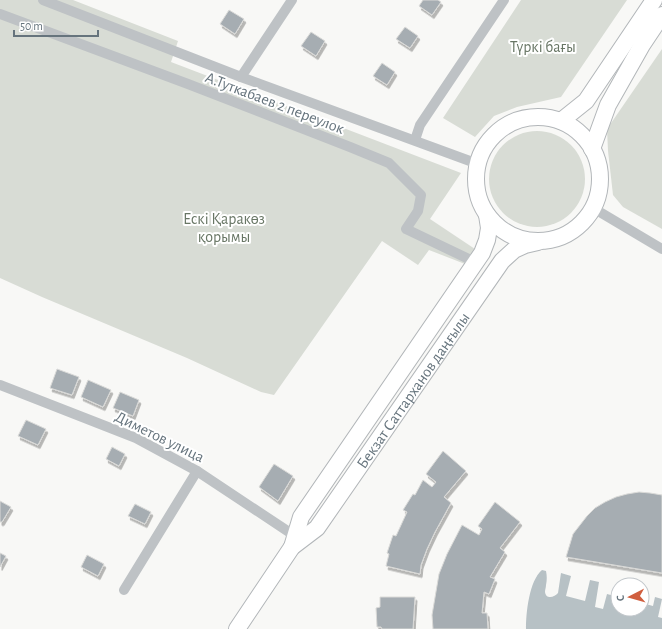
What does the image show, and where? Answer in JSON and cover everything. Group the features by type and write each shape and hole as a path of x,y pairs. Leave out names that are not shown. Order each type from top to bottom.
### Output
{"main road":[{"path":"562,122 586,101 654,0"},
{"path":"592,149 608,105 642,45 662,15"},
{"path":"530,117 551,118 571,126 586,140 592,149 599,168 599,189 593,208 588,216 581,224 566,235 538,242 519,239 510,235 493,223 481,205 476,185 476,174 481,154 486,144 493,136 510,123 530,117"},
{"name":"Бекзат Саттарханов даңғылы","path":"237,629 294,541 301,517 482,253 487,240 489,228 487,215"},
{"name":"Бекзат Саттарханов даңғылы","path":"294,541 317,528 502,261 514,250 538,242"}],"street":[{"path":"43,0 241,77 478,164"},
{"path":"241,77 292,0"},
{"path":"415,140 420,125 504,0"},
{"name":"А.Туткабаев 2 переулок","path":"0,14 196,87 350,147 389,164 420,195 418,211 406,229 475,262"},
{"path":"593,208 662,249"},
{"name":"Диметов улица","path":"0,385 136,438 197,471 294,541"},
{"path":"124,590 197,471"}],"green space":[{"name":"Ескі Қаракөз қорымы","path":"0,0 73,0 178,41 171,62 461,173 430,219 475,249 465,264 429,250 418,265 382,241 274,395 261,392 187,358 0,278"},
{"name":"Түркі бағы","path":"521,0 627,0 561,97 517,107 494,116 475,137 443,118"},
{"path":"662,49 662,229 623,207 613,195 607,129"},
{"path":"537,131 555,135 571,145 581,161 585,179 581,197 571,213 555,223 537,227 519,223 503,213 493,197 489,179 493,161 503,145 519,135"}],"shaded area":[{"path":"542,570 546,571 547,580 545,592 549,597 553,597 558,593 561,573 571,576 566,596 585,601 590,580 599,582 595,607 603,609 607,594 610,595 610,617 650,617 650,605 653,606 655,597 662,599 658,617 662,618 662,629 526,629 531,589"}],"building":[{"path":"423,0 438,0 441,2 432,15 419,6"},
{"path":"229,10 244,19 235,34 220,24"},
{"path":"405,27 418,36 410,48 396,39"},
{"path":"311,32 325,41 316,56 301,46"},
{"path":"382,63 395,72 387,85 373,76"},
{"path":"57,369 79,377 72,395 50,388"},
{"path":"88,380 111,390 103,407 81,397"},
{"path":"120,392 139,400 133,416 113,408"},
{"path":"26,420 46,429 38,445 18,436"},
{"path":"112,447 125,454 119,466 106,459"},
{"path":"443,451 466,471 444,497 451,503 427,549 421,565 420,574 386,566 389,554 387,553 393,535 396,536 407,512 403,510 413,494 415,495 423,480 432,487 436,482 426,474"},
{"path":"274,464 293,476 278,501 259,487"},
{"path":"639,492 662,495 662,573 566,557 573,534 595,508 616,497"},
{"path":"0,501 11,507 2,522 0,522"},
{"path":"495,502 520,522 500,548 505,552 490,577 495,579 489,594 484,592 482,613 487,613 488,629 433,629 432,615 439,574 447,554 462,525 479,535 482,529 478,526"},
{"path":"135,504 151,512 145,524 128,516"},
{"path":"0,553 6,556 0,567"},
{"path":"87,555 104,564 98,576 81,567"},
{"path":"380,597 415,597 413,629 382,629 381,627 377,627 376,608 380,607"}]}
